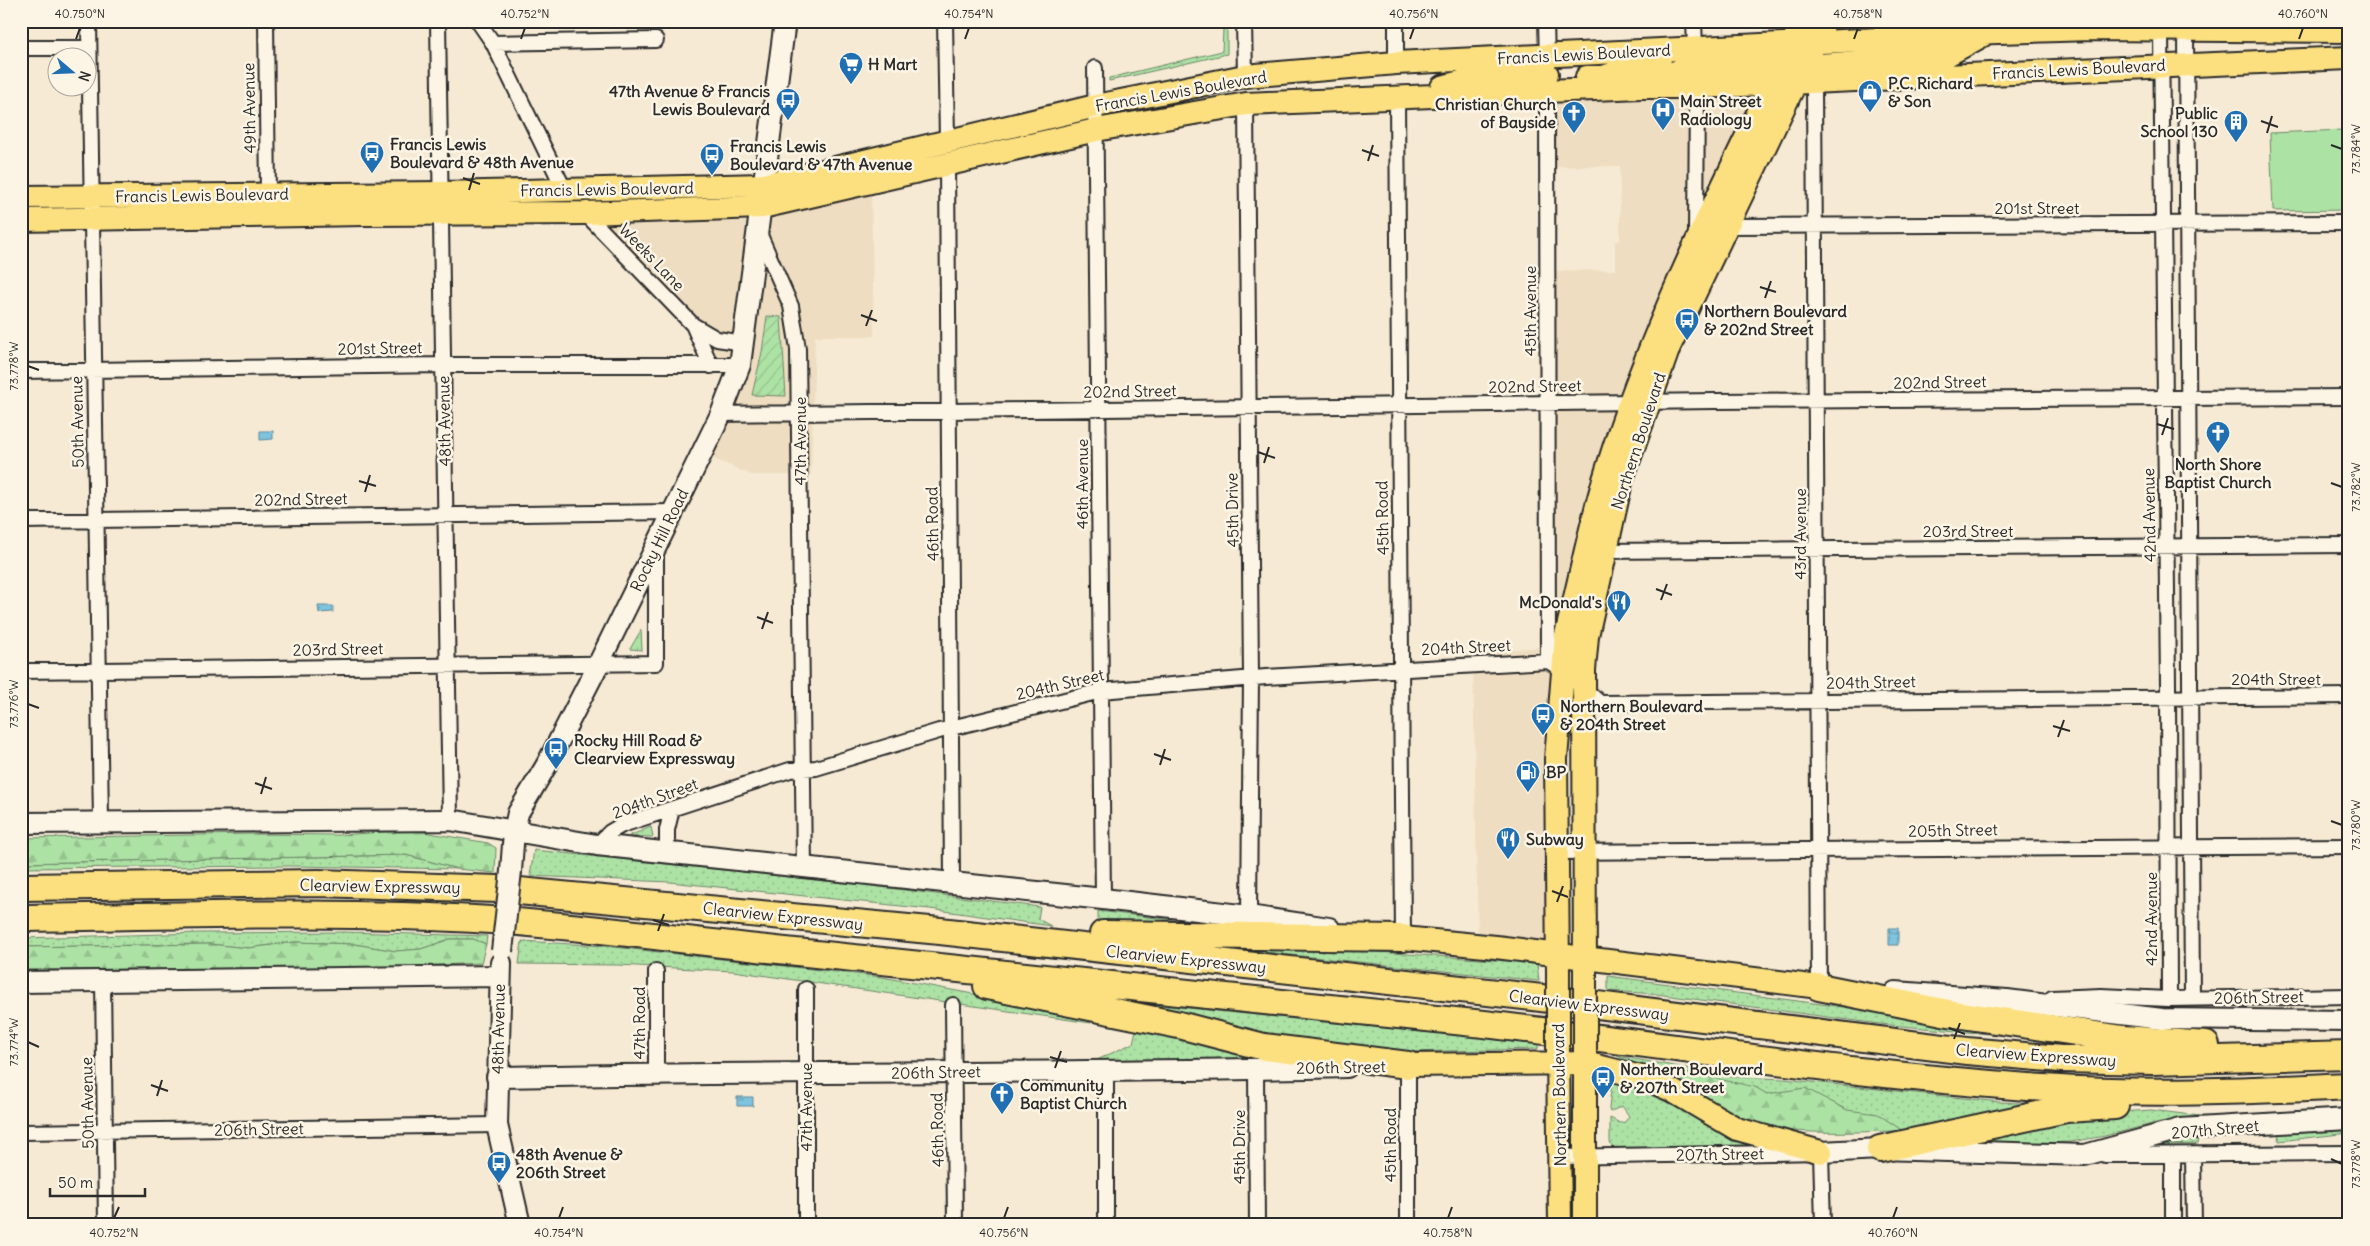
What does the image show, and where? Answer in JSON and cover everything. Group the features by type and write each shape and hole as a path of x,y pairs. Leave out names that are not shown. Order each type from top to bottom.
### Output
{"highway":[{"name":"Clearview Expressway","path":"21,887 318,883 489,888 940,931 1533,997 1967,1051 2061,1058 2153,1061 2349,1055"},
{"name":"Clearview Expressway","path":"21,918 395,916 585,927 799,953 1081,980 1520,1028 1955,1082 2141,1092 2349,1087"},
{"path":"940,931 1403,938"},
{"path":"799,953 1009,990 1179,1025 1264,1047 1408,1065"},
{"path":"1819,987 1948,1013 2123,1039 2203,1045 2349,1047"},
{"path":"1880,1149 2066,1109 2349,1087"}],"main road":[{"name":"Northern Boulevard","path":"1560,1225 1559,1055 1584,852 1584,688 1577,636 1596,552 1607,471 1669,347 1726,226 1796,65 1803,21"},
{"name":"Northern Boulevard","path":"1596,552 1621,482 1640,402 1647,359 1696,242 1796,65 1825,21"},
{"name":"Francis Lewis Boulevard","path":"21,220 92,219 441,203 565,191 764,185 1096,106 1245,76 1396,63 1547,76 1641,87 1697,87 1796,65 1989,32 2092,25 2161,30 2271,26 2349,31"},
{"name":"Francis Lewis Boulevard","path":"21,197 268,194 585,213 762,207 1096,130 1246,104 1397,98 1547,76 1695,48 1796,65 2160,65 2349,58"},
{"path":"1641,87 1687,67 1796,65"},
{"name":"Northern Boulevard","path":"1577,636 1556,665 1557,852 1585,1057 1585,1225"},
{"path":"1403,938 1571,964 1819,987"},
{"name":"206th Street","path":"1408,1065 1559,1055 1585,1057 1671,1090 1737,1129 1821,1152"}],"street":[{"name":"50th Avenue","path":"89,21 89,48"},
{"name":"49th Avenue","path":"266,21 268,194"},
{"name":"48th Avenue","path":"438,21 450,820"},
{"path":"478,21 493,42 565,191"},
{"path":"758,233 784,21"},
{"path":"945,21 947,140"},
{"path":"1244,21 1245,76"},
{"path":"1396,21 1396,63"},
{"name":"45th Avenue","path":"1546,21 1548,404 1556,665"},
{"path":"1694,21 1695,48"},
{"name":"42nd Avenue","path":"2161,30 2167,547 2169,999"},
{"path":"2186,30 2192,998"},
{"path":"493,42 656,40"},
{"path":"21,48 48,48"},
{"name":"43rd Avenue","path":"1796,65 1816,227 1820,849 1819,987"},
{"name":"46th Avenue","path":"1095,68 1102,899"},
{"path":"1696,242 1697,87"},
{"name":"50th Avenue","path":"90,98 101,822"},
{"name":"45th Road","path":"1397,98 1403,938"},
{"name":"45th Drive","path":"1246,104 1251,678 1249,916"},
{"name":"46th Road","path":"948,165 952,882"},
{"name":"Weeks Lane","path":"585,213 693,325 717,339 744,343"},
{"name":"201st Street","path":"1726,226 2349,223"},
{"name":"Rocky Hill Road","path":"514,831 518,814 546,766 598,665 722,414 740,366 758,233"},
{"name":"47th Avenue","path":"758,233 791,306 798,349 804,869"},
{"name":"Weeks Lane","path":"693,325 711,366"},
{"name":"201st Street","path":"21,371 443,365 740,366"},
{"name":"202nd Street","path":"722,414 1817,400 2349,397"},
{"name":"202nd Street","path":"21,521 672,512"},
{"name":"203rd Street","path":"21,671 656,663 656,545"},
{"name":"203rd Street","path":"1596,552 2349,545"},
{"name":"204th Street","path":"596,846 616,828 672,809 790,770 816,768 952,728 1101,691 1251,678 1401,668 1556,665 1600,703 2168,696 2349,696"},
{"path":"667,854 667,830 672,809"},
{"path":"21,824 450,820 596,846 1102,899 1249,916 1403,938"},
{"name":"48th Avenue","path":"514,831 499,976 497,1125 520,1225"},
{"name":"205th Street","path":"1557,852 2349,846"},
{"name":"47th Road","path":"656,972 656,1074"},
{"path":"21,982 499,976"},
{"name":"50th Avenue","path":"104,981 106,1225"},
{"path":"1819,987 2007,1000 2162,1019 2349,1021"},
{"name":"47th Avenue","path":"806,989 806,1225"},
{"path":"2007,1000 2101,996 2169,999"},
{"name":"206th Street","path":"2169,999 2349,996"},
{"name":"46th Road","path":"953,1005 956,1225"},
{"name":"45th Road","path":"1408,1065 1408,1225"},
{"name":"206th Street","path":"497,1077 1256,1069 1408,1065"},
{"name":"45th Drive","path":"1256,1069 1257,1225"},
{"path":"1106,1070 1106,1225"},
{"name":"207th Street","path":"2085,1154 2180,1129 2349,1119"},
{"name":"206th Street","path":"21,1132 497,1125"},
{"path":"1880,1149 2193,1155 2349,1153"},
{"name":"207th Street","path":"1559,1157 1821,1152 1880,1149"},
{"path":"1821,1152 1823,1225"},
{"path":"2173,1154 2173,1225"},
{"path":"2193,1155 2194,1225"}],"shaded area":[{"path":"1755,97 1589,498 1547,947 1478,942 1473,652 1544,647 1539,271 1615,270 1615,241 1620,241 1620,166 1539,167 1539,101"},
{"path":"871,192 874,336 815,336 811,475 752,475 693,450 714,411 728,371 587,223 781,215"}],"green space":[{"path":"1223,29 1227,29 1227,54 1109,81 1109,78 1222,51"},
{"path":"2343,90 2349,90 2349,210 2273,211 2270,133 2344,130"},
{"path":"767,316 781,317 786,396 752,395 762,352"},
{"path":"641,630 642,650 630,649"},
{"path":"651,827 653,837 629,836"},
{"path":"412,830 488,843 496,848 495,873 458,869 406,855 21,863 21,838 254,834 339,835"},
{"path":"534,850 864,885 1040,907 1038,919 1051,926 930,909 670,882 530,876"},
{"path":"406,855 458,869 290,866 21,868 21,863"},
{"path":"1098,911 1249,929 1098,928"},
{"path":"345,932 487,936 486,944 473,939 450,939 421,949 396,951 354,944 295,942 248,948 210,944 21,947 21,938 201,933"},
{"path":"450,939 473,939 486,944 481,963 398,967 21,970 21,947 210,944 248,948 295,942 354,944 396,951 421,949"},
{"path":"522,941 605,946 882,977 1091,1016 1091,1023 733,971 618,965 519,964"},
{"path":"1306,947 1537,963 1539,981 1226,948"},
{"path":"1608,976 1889,1013 2076,1042 1880,1024 1656,994 1610,991 1608,989"},
{"path":"1108,1000 1515,1041 1538,1044 1538,1049 1404,1052 1334,1049"},
{"path":"1137,1026 1265,1052 1259,1060 1095,1061 1133,1043"},
{"path":"1617,1056 1737,1077 1784,1079 2000,1102 2057,1105 1980,1123 1903,1131 1810,1131 1762,1126 1657,1072"},
{"path":"1691,1073 1755,1087 1767,1094 1805,1088 1847,1110 1878,1114 1903,1131 1821,1132 1760,1126 1734,1116 1669,1079"},
{"path":"1612,1080 1666,1101 1718,1130 1754,1147 1612,1148 1610,1142 1610,1118 1620,1123 1625,1122 1629,1116 1622,1106 1610,1112"},
{"path":"2151,1110 2208,1117 2160,1122 2105,1136 2071,1142 1971,1146 1978,1135 2073,1115"},
{"path":"2349,1127 2349,1133 2279,1141 2280,1130"},
{"path":"2200,1134 2198,1144 2169,1145 2164,1150 2132,1147"}],"water":[{"path":"260,431 273,431 273,439 260,440"},
{"path":"318,606 333,606 333,612 319,613"},
{"path":"1889,928 1898,928 1898,945 1889,945"},
{"path":"737,1097 753,1097 753,1106 737,1106"}],"place":[{"name":"H Mart","path":"851,85"},
{"name":"P.C. Richard & Son","path":"1870,113"},
{"name":"47th Avenue & Francis Lewis Boulevard","path":"788,121"},
{"name":"Main Street Radiology","path":"1663,131"},
{"name":"Christian Church of Bayside","path":"1574,134"},
{"name":"Public School 130","path":"2236,143"},
{"name":"Francis Lewis Boulevard & 48th Avenue","path":"372,174"},
{"name":"Francis Lewis Boulevard & 47th Avenue","path":"712,176"},
{"name":"Northern Boulevard & 202nd Street","path":"1687,341"},
{"name":"North Shore Baptist Church","path":"2218,454"},
{"name":"McDonald's","path":"1619,623"},
{"name":"Northern Boulevard & 204th Street","path":"1543,736"},
{"name":"Rocky Hill Road & Clearview Expressway","path":"556,770"},
{"name":"BP","path":"1528,793"},
{"name":"Subway","path":"1508,860"},
{"name":"Northern Boulevard & 207th Street","path":"1603,1099"},
{"name":"Community Baptist Church","path":"1002,1115"},
{"name":"48th Avenue & 206th Street","path":"499,1184"}]}
